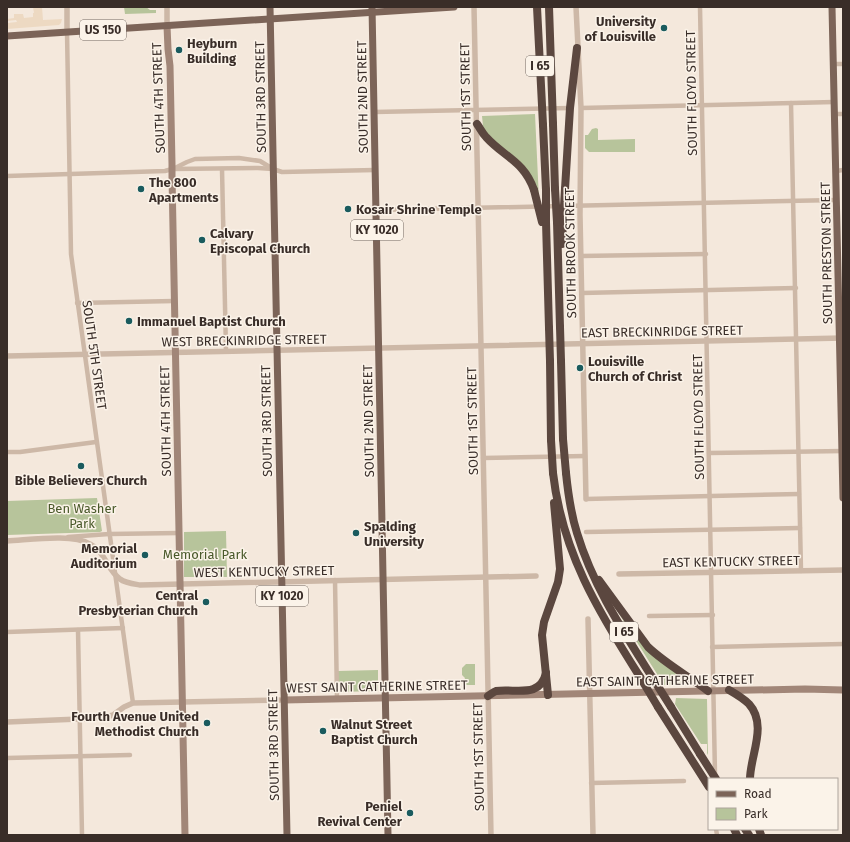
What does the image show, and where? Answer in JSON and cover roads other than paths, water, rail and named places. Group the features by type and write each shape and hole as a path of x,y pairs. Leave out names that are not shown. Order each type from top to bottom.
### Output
{"highway":[{"name":"I 65","path":"536,7 546,190 544,222 547,258 551,440 553,476 560,525 594,602 708,785"},
{"name":"I 65","path":"549,7 555,188 560,222 559,297 563,439 573,521 592,571 619,624 715,778"},
{"path":"560,222 565,189 570,108 577,48"},
{"path":"477,124 485,137 520,166 532,183 544,222"},
{"path":"548,695 542,637 546,616 556,589 559,573 560,525"},
{"path":"600,585 648,647 671,665 710,691"},
{"path":"488,696 495,691 535,689 541,683 546,672"},
{"path":"729,690 749,704 756,717 758,728 750,778"}],"main road":[{"name":"SOUTH 3RD STREET","path":"270,7 287,835"},
{"name":"US 150","path":"7,36 270,19 372,10 454,7"},
{"name":"SOUTH PRESTON STREET","path":"832,7 834,114 839,170 836,200 840,226 843,498"},
{"name":"SOUTH 2ND STREET","path":"372,10 388,835"},
{"name":"SOUTH 4TH STREET","path":"167,26 170,66 184,835"},
{"name":"EAST SAINT CATHERINE STREET","path":"488,696 826,688 843,690"},
{"name":"WEST SAINT CATHERINE STREET","path":"284,700 488,696"}],"street":[{"name":"SOUTH 5TH STREET","path":"67,7 71,254 133,703"},
{"name":"SOUTH 4TH STREET","path":"167,7 167,26"},
{"name":"SOUTH 1ST STREET","path":"474,7 491,835"},
{"name":"SOUTH BROOK STREET","path":"576,7 581,108 580,206 586,498"},
{"name":"SOUTH FLOYD STREET","path":"700,7 713,615 710,691 716,778"},
{"path":"833,64 843,64"},
{"path":"581,108 834,102"},
{"path":"791,103 801,571"},
{"path":"374,112 570,108"},
{"path":"834,114 843,114"},
{"path":"7,176 165,171 196,159 239,158 260,161 273,169 282,172 376,170"},
{"path":"172,169 273,169"},
{"path":"222,169 226,351"},
{"path":"376,210 479,206 580,206 836,200"},
{"path":"581,256 706,254"},
{"path":"582,293 796,288"},
{"path":"77,303 174,301"},
{"name":"EAST BRECKINRIDGE STREET","path":"481,346 841,338"},
{"name":"WEST BRECKINRIDGE STREET","path":"7,356 481,346"},
{"path":"7,452 20,452 96,442"},
{"path":"710,453 842,451"},
{"path":"483,458 585,456"},
{"path":"586,498 799,494"},
{"path":"586,532 800,528"},
{"name":"WEST KENTUCKY STREET","path":"62,538 71,536 109,534 179,533"},
{"name":"WEST KENTUCKY STREET","path":"7,541 62,538 81,540 94,546 100,552 120,580 133,584 486,577"},
{"name":"EAST KENTUCKY STREET","path":"619,574 843,570"},
{"path":"486,577 536,576"},
{"path":"335,580 337,699"},
{"path":"649,616 713,615"},
{"path":"588,618 592,835"},
{"path":"7,632 123,628"},
{"path":"78,630 82,835"},
{"path":"712,647 843,644"},
{"name":"WEST SAINT CATHERINE STREET","path":"7,722 106,718 133,703 284,700"},
{"path":"7,758 130,755"},
{"path":"591,783 684,781"}],"place":[{"name":"University of Louisville","path":"664,28"},
{"name":"Heyburn Building","path":"179,50"},
{"name":"The 800 Apartments","path":"141,189"},
{"name":"Kosair Shrine Temple","path":"348,209"},
{"name":"Calvary Episcopal Church","path":"202,240"},
{"name":"Immanuel Baptist Church","path":"129,321"},
{"name":"Louisville Church of Christ","path":"580,368"},
{"name":"Bible Believers Church","path":"81,466"},
{"name":"Spalding University","path":"356,533"},
{"name":"Memorial Auditorium","path":"145,555"},
{"name":"Central Presbyterian Church","path":"206,602"},
{"name":"Fourth Avenue United Methodist Church","path":"207,723"},
{"name":"Walnut Street Baptist Church","path":"323,731"},
{"name":"Peniel Revival Center","path":"410,813"}],"park label":[{"name":"Ben Washer Park","path":"82,516"},
{"name":"Memorial Park","path":"205,554"}]}
